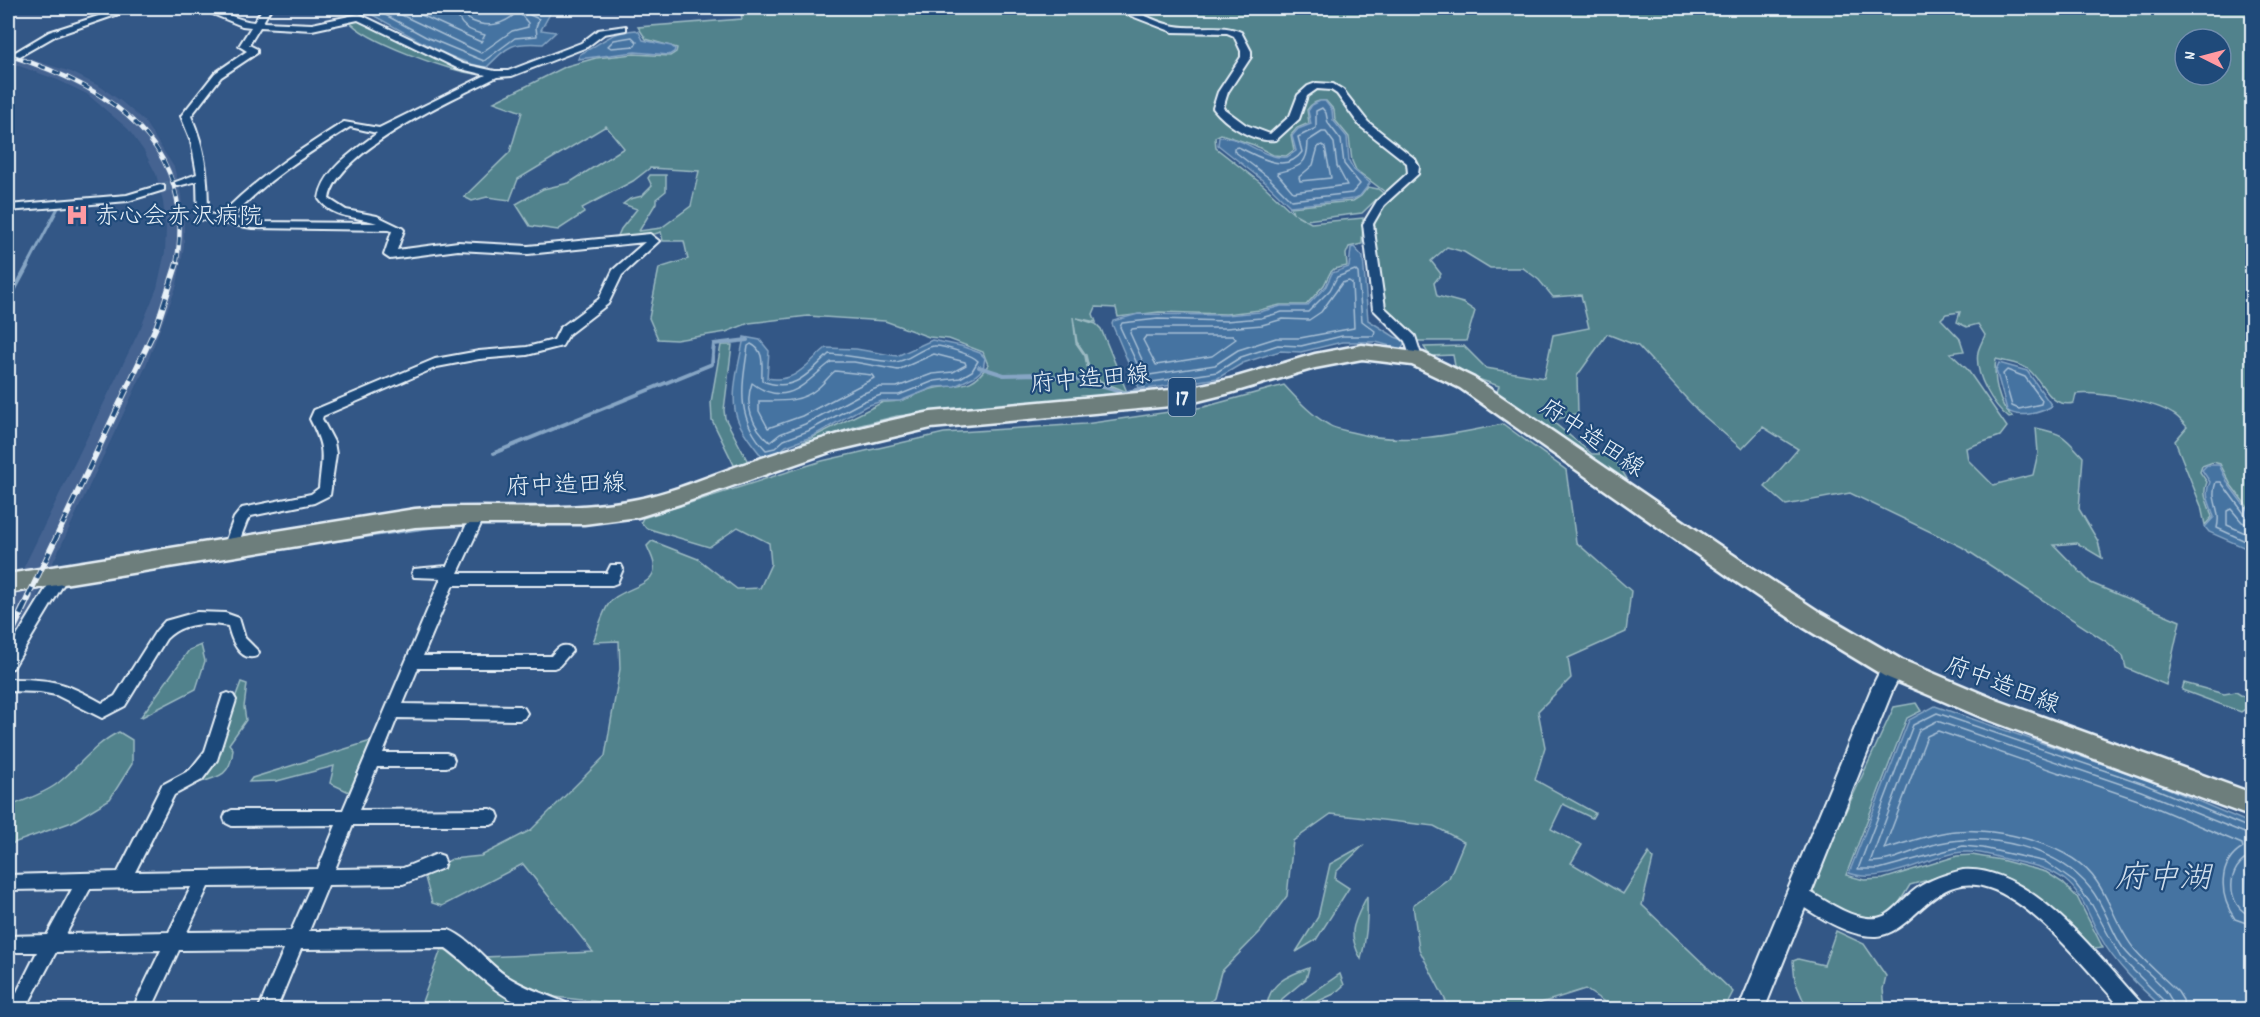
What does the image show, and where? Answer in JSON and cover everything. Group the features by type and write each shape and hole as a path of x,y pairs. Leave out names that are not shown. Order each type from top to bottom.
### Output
{"main road":[{"name":"府中造田線","path":"8,584 416,518 479,513 582,514 617,511 671,498 839,440 890,427 931,420 1182,397 1241,383 1315,361 1362,352 1416,358 1467,383 1758,584 1812,620 1893,668 1990,709 2253,805"}],"street":[{"path":"17,54 52,34 131,8"},
{"path":"203,8 244,24 312,27 359,17 460,66 495,74 509,74 585,45 601,32 623,28"},
{"path":"267,8 255,24 244,46 255,51 218,75 186,116 197,138 202,176 202,217 252,225 383,228 390,226"},
{"path":"1116,8 1173,29 1228,30 1238,34 1246,52 1246,61 1218,97 1218,108 1229,121 1256,134 1272,138 1295,117 1303,95 1316,86 1333,87 1340,92 1364,124 1411,161 1414,166 1413,174 1376,208 1370,215 1368,224 1379,309 1411,339 1416,358"},
{"path":"224,219 248,192 348,124 380,131 495,74"},
{"path":"230,548 241,518 247,512 314,498 324,491 329,454 328,442 316,419 318,413 435,363 479,355 527,351 558,343 564,331 604,301 617,273 653,241 650,238 624,239 528,250 458,246 390,255 398,230 380,220 347,214 329,206 324,199 324,190 343,165 400,121"},
{"path":"178,183 202,176"},
{"path":"8,208 128,198 160,188"},
{"path":"267,1010 450,576 479,513"},
{"path":"419,573 450,576 612,579 616,569"},
{"path":"8,663 61,576"},
{"path":"8,685 24,687 38,684 53,687 102,711 120,701 161,635 170,625 197,618 225,619 234,622 239,641 252,652"},
{"path":"414,662 554,662 565,651"},
{"path":"1751,1010 1883,687 1893,668"},
{"path":"123,879 168,789 189,782 201,772 209,760 228,700"},
{"path":"394,711 519,712"},
{"path":"372,760 446,760"},
{"path":"232,818 491,818"},
{"path":"10,882 403,876 437,862"},
{"path":"141,1010 204,878"},
{"path":"1799,895 1851,922 1870,927 1887,926 1902,918 1920,897 1939,885 1955,880 1976,878 1989,880 2007,888 2030,903 2066,936 2136,1010"},
{"path":"15,1010 85,882"},
{"path":"8,944 449,939 465,949 506,986 538,1002 560,1009"}],"shaded area":[{"path":"8,52 71,72 101,87 144,121 174,167 181,195 184,224 184,246 177,285 145,368 49,571 20,575 141,327 157,288 165,252 166,229 163,202 156,174 144,151 128,129 87,94 58,80 8,62"},
{"path":"40,590 8,660 8,603 12,594"}],"green space":[{"path":"740,8 2252,8 2252,513 2231,485 2220,464 2213,462 2202,466 2200,472 2207,482 2205,496 2212,517 2205,525 2201,506 2175,441 2187,427 2177,417 2153,405 2097,394 2076,394 2074,403 2059,402 2048,393 2028,369 1996,359 1995,375 1998,391 2004,406 2013,417 2009,418 1986,389 1979,370 1978,352 1985,335 1978,324 1967,327 1957,322 1960,312 1946,314 1941,319 1960,339 1964,351 1950,353 1967,369 2007,427 2000,436 1966,448 1968,460 1993,485 2033,475 2038,453 2036,428 2062,436 2083,457 2079,509 2098,541 2102,558 2077,543 2054,545 2091,583 2180,621 2166,685 2126,668 2123,656 2107,642 1962,547 1850,493 1786,505 1765,487 1798,449 1763,427 1742,449 1698,411 1638,346 1607,334 1577,376 1578,413 1552,421 1592,454 1612,454 1627,479 1624,482 1496,395 1499,386 1472,377 1455,366 1453,355 1430,356 1424,347 1464,346 1486,368 1544,378 1553,335 1589,328 1581,295 1553,297 1539,280 1523,268 1490,268 1464,252 1447,247 1431,261 1441,274 1434,283 1437,296 1463,303 1475,311 1466,341 1417,341 1388,311 1382,300 1374,218 1393,198 1356,170 1352,161 1349,137 1335,120 1334,110 1326,101 1315,102 1307,110 1309,123 1297,128 1291,135 1294,150 1286,156 1273,155 1254,145 1221,134 1215,137 1216,148 1262,184 1294,214 1290,207 1353,201 1361,196 1368,187 1378,189 1383,193 1362,213 1306,220 1295,214 1311,223 1363,218 1362,244 1349,247 1346,254 1347,266 1334,269 1324,285 1306,305 1280,305 1226,314 1159,312 1118,317 1116,308 1096,307 1093,314 1096,322 1077,318 1096,324 1101,329 1127,392 1091,377 1086,355 1077,342 1073,317 1076,343 1085,356 1089,377 1122,392 1120,396 897,416 857,426 781,453 883,402 899,401 936,388 965,384 977,378 988,365 983,352 949,339 929,337 885,321 808,316 749,323 726,332 676,340 658,339 649,318 659,268 688,259 684,241 663,241 661,232 648,236 617,238 621,229 637,209 623,204 630,199 642,196 652,186 648,178 650,175 666,175 666,191 656,199 656,203 639,231 661,228 691,206 699,171 650,168 633,181 582,208 584,213 558,230 530,226 516,204 543,189 569,183 624,148 606,126 518,179 510,200 487,197 472,201 464,197 510,152 522,112 494,102 567,66 596,58 634,54 670,56 676,52 677,48 646,39 638,27 742,19"},
{"path":"354,19 478,74 448,68 389,46 371,37 348,20"},
{"path":"721,345 732,345 725,418 747,460 746,466 736,469 712,420 711,402"},
{"path":"1284,385 1322,421 1337,428 1370,436 1408,439 1465,432 1503,424 1566,470 1576,542 1631,591 1626,632 1568,658 1571,678 1538,711 1545,747 1535,780 1595,813 1592,818 1563,804 1551,829 1582,845 1571,863 1623,894 1649,853 1653,859 1642,905 1733,992 1724,1009 1615,1009 1585,989 1522,1009 1450,1009 1419,949 1413,905 1449,878 1464,842 1434,826 1331,814 1293,841 1287,896 1260,932 1221,972 1214,998 1203,1009 673,1010 555,997 512,980 485,957 593,952 523,864 442,906 432,903 424,874 452,859 481,856 531,830 605,756 620,669 619,641 593,642 602,616 610,602 650,578 654,572 654,564 647,546 652,541 698,559 737,589 760,588 771,564 769,543 738,527 709,547 646,528 641,522 643,518 822,461 944,433 1085,424 1204,407"},
{"path":"201,645 205,661 196,689 140,718 189,650"},
{"path":"241,682 247,684 244,707 246,720 229,744 233,749 230,764 223,774 197,783 207,773"},
{"path":"2184,683 2224,694 2236,692 2252,702 2252,705 2241,712 2182,690"},
{"path":"1916,703 1921,711 1907,718 1846,875 1864,880 1883,879 1957,856 1972,855 2046,872 2063,883 2077,897 2103,948 2086,950 2056,919 1957,872 1910,885 1890,918 1865,922 1807,895 1894,707"},
{"path":"119,732 132,740 132,764 110,799 72,822 8,845 8,807 52,787 66,777 102,742"},
{"path":"371,741 349,792 330,783 334,766 277,781 249,782 252,778"},
{"path":"1364,845 1336,872 1335,879 1349,888 1316,940 1296,952 1318,917 1330,864"},
{"path":"1367,896 1367,928 1361,959 1353,934 1358,913"},
{"path":"1836,931 1864,944 1886,976 1883,989 1885,1009 1807,1009 1795,981 1793,961 1798,959 1824,965"},
{"path":"442,947 510,1000 537,1009 419,1010"},
{"path":"1309,968 1306,979 1282,999 1280,1009 1267,1009 1271,993 1280,982 1286,977"},
{"path":"1340,974 1344,985 1334,994 1314,1003 1311,1009 1298,1009 1301,1001"}],"water":[{"path":"375,8 475,8 485,12 513,8 535,9 551,12 541,30 556,32 543,44 512,46 487,67 459,60 427,45 369,13"},
{"path":"636,30 643,40 671,46 675,49 674,52 669,55 635,52 578,59 580,54 611,36"},
{"path":"1325,101 1332,110 1333,120 1347,137 1349,161 1354,170 1370,183 1360,196 1353,199 1290,206 1266,183 1218,145 1219,137 1228,137 1270,155 1287,157 1296,151 1292,136 1298,129 1311,124 1308,111 1312,105"},
{"path":"1354,247 1363,257 1368,320 1395,337 1406,341 1401,349 1376,342 1342,342 1301,352 1280,351 1243,363 1218,378 1140,390 1112,324 1113,321 1138,314 1226,315 1260,312 1281,306 1307,306 1326,286 1332,273 1349,267 1351,248"},
{"path":"744,337 760,340 769,351 767,378 777,379 786,378 800,371 826,348 856,349 897,356 932,340 961,346 980,353 985,358 983,369 975,376 955,386 935,387 900,401 882,401 866,406 811,437 763,458 742,429 735,409 736,378"},
{"path":"1999,363 2027,371 2052,406 2042,411 2023,415 2007,410 1996,370"},
{"path":"2207,465 2219,465 2229,485 2252,516 2250,550 2209,532 2205,527 2214,517 2207,496 2210,482 2202,470"},
{"name":"府中湖","path":"1935,706 2146,779 2252,824 2252,868 2247,873 2249,901 2252,907 2252,1009 2165,1009 2113,957 2072,886 2058,875 2044,869 1986,854 1968,852 1943,856 1888,874 1861,876 1849,873 1909,720"}],"waterway":[{"path":"28,265 60,204"},
{"path":"8,302 29,263"},
{"path":"494,453 712,364 714,344 747,340"},
{"path":"979,367 1004,375 1038,374 1084,381 1124,393 1144,388"},
{"path":"316,543 437,526"}],"tunnel":[{"path":"8,60 17,54"},
{"path":"160,188 178,183"}],"railway":[{"path":"8,55 80,84 112,103 138,126 160,154 174,186 180,223 176,265"},
{"path":"28,597 157,325 177,263"},
{"path":"8,640 29,596"}],"place":[{"name":"赤心会赤沢病院","path":"77,215"}]}
